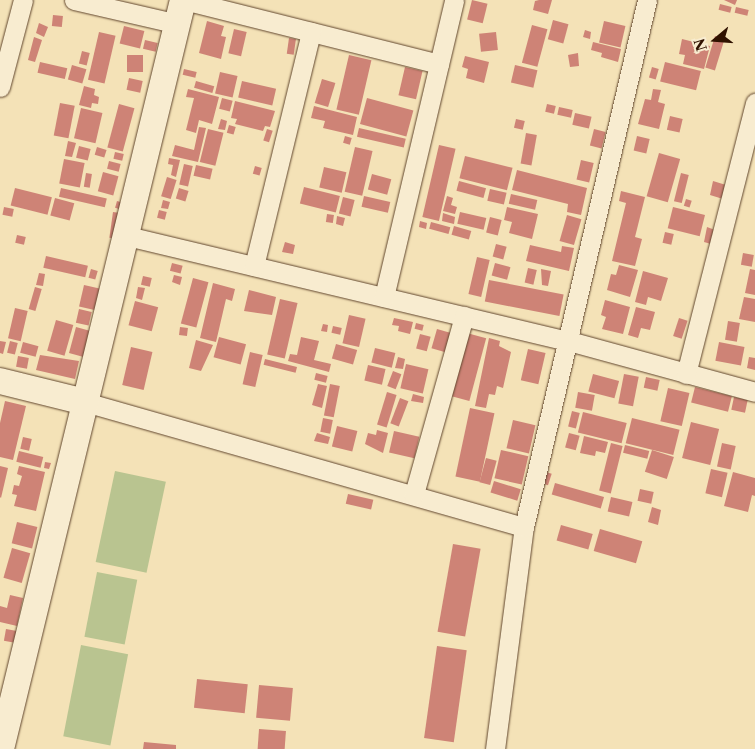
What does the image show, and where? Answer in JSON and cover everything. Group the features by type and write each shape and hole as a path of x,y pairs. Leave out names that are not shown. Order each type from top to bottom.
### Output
{"street":[{"path":"0,88 23,0"},
{"path":"74,0 182,8 311,32 439,64"},
{"path":"384,297 454,0"},
{"path":"495,749 524,527 569,341 647,0"},
{"path":"1,749 182,8"},
{"path":"254,266 311,32"},
{"path":"686,374 755,103"},
{"path":"127,236 569,341 755,392"},
{"path":"414,494 464,316"},
{"path":"0,381 85,402 414,494 524,527"}],"green space":[{"path":"115,471 166,482 147,573 96,562"},
{"path":"97,572 137,580 125,645 84,637"},
{"path":"81,645 128,654 110,745 63,736"}],"building":[{"path":"472,0 488,4 483,23 467,19"},
{"path":"552,0 548,14 533,10 535,1"},
{"path":"724,0 737,0 735,5"},
{"path":"720,4 732,7 730,13 719,10"},
{"path":"736,7 749,10 747,16 735,13"},
{"path":"53,15 63,16 62,27 52,26"},
{"path":"553,20 568,24 563,43 548,39"},
{"path":"207,21 224,26 221,36 226,37 221,59 199,53"},
{"path":"604,21 625,26 620,47 599,42"},
{"path":"39,23 48,27 44,37 36,33"},
{"path":"532,25 547,29 537,67 522,63"},
{"path":"124,26 144,31 140,49 120,43"},
{"path":"234,29 247,32 241,56 228,53"},
{"path":"585,30 591,32 590,39 583,37"},
{"path":"99,32 116,36 105,84 88,80"},
{"path":"496,32 498,50 481,52 479,34"},
{"path":"715,36 725,39 715,70 705,68"},
{"path":"34,37 42,40 35,62 28,60"},
{"path":"289,38 296,39 294,55 287,54"},
{"path":"682,39 710,46 704,69 683,64 685,55 679,54"},
{"path":"145,40 158,43 156,52 143,49"},
{"path":"593,42 621,49 618,62 601,57 602,53 591,50"},
{"path":"82,51 90,53 87,66 79,64"},
{"path":"578,53 579,66 570,67 568,55"},
{"path":"127,55 143,55 143,72 127,72"},
{"path":"349,55 371,60 359,115 336,110"},
{"path":"465,56 489,62 484,83 466,78 468,69 462,67"},
{"path":"40,62 67,68 65,79 38,73"},
{"path":"665,62 701,71 696,90 660,81"},
{"path":"72,65 86,69 82,84 68,79"},
{"path":"515,65 537,70 533,88 511,83"},
{"path":"405,67 423,71 416,99 398,95"},
{"path":"652,67 659,69 656,80 649,78"},
{"path":"184,69 197,72 195,78 183,75"},
{"path":"220,72 238,76 233,97 215,93"},
{"path":"129,78 143,81 140,93 127,90"},
{"path":"322,79 335,83 328,107 315,103"},
{"path":"196,81 214,86 212,93 194,88"},
{"path":"242,81 276,89 272,105 238,98"},
{"path":"84,86 95,89 94,95 99,97 98,104 92,103 91,108 79,105"},
{"path":"188,89 219,97 212,124 199,120 196,133 186,130 194,98 186,97"},
{"path":"653,89 661,90 658,102 665,104 659,129 638,124 645,99 651,100"},
{"path":"222,98 233,101 230,111 219,109"},
{"path":"367,98 413,110 406,137 360,124"},
{"path":"235,101 275,111 270,127 265,126 263,131 235,124 237,119 231,118"},
{"path":"60,103 75,106 68,138 54,135"},
{"path":"119,104 134,108 123,152 107,147"},
{"path":"547,104 556,106 554,114 545,112"},
{"path":"314,106 357,117 353,135 323,128 325,121 311,118"},
{"path":"559,107 573,110 571,118 557,115"},
{"path":"81,108 102,113 95,143 74,138"},
{"path":"575,113 592,117 589,129 572,125"},
{"path":"670,116 683,119 680,133 667,130"},
{"path":"221,119 227,121 225,130 218,129"},
{"path":"516,119 525,121 523,130 514,128"},
{"path":"229,125 236,127 234,135 227,133"},
{"path":"199,127 206,128 198,162 172,156 175,145 194,150"},
{"path":"359,128 406,139 404,148 357,137"},
{"path":"208,129 224,133 215,166 200,162"},
{"path":"267,129 273,131 269,142 263,140"},
{"path":"594,129 606,132 602,148 590,145"},
{"path":"526,133 537,135 531,165 521,164"},
{"path":"345,136 352,138 350,145 343,143"},
{"path":"637,136 650,139 646,154 634,151"},
{"path":"68,141 76,143 72,157 65,156"},
{"path":"439,145 456,149 439,221 422,217"},
{"path":"79,146 91,149 88,161 76,158"},
{"path":"97,147 107,150 104,158 95,155"},
{"path":"355,147 373,151 362,196 345,192"},
{"path":"115,152 124,154 122,161 113,159"},
{"path":"659,153 680,159 668,202 647,196"},
{"path":"465,156 513,168 507,190 459,178"},
{"path":"169,158 180,160 176,177 171,175 173,165 168,164"},
{"path":"64,159 85,163 80,188 59,184"},
{"path":"581,160 594,163 589,182 577,179"},
{"path":"109,161 121,164 119,172 107,169"},
{"path":"184,164 193,166 188,186 179,184"},
{"path":"196,165 213,169 210,180 194,176"},
{"path":"255,166 262,168 260,176 253,174"},
{"path":"324,167 346,172 342,193 319,187"},
{"path":"517,170 587,188 581,215 567,212 568,204 512,190"},
{"path":"103,172 118,176 113,195 98,191"},
{"path":"86,173 92,174 90,188 84,187"},
{"path":"681,173 689,175 682,203 674,201"},
{"path":"372,174 391,179 387,195 368,189"},
{"path":"167,177 177,180 171,199 161,196"},
{"path":"459,181 486,188 483,198 456,191"},
{"path":"713,181 726,185 723,199 710,195"},
{"path":"304,187 340,196 336,212 300,203"},
{"path":"15,188 52,197 48,215 11,205"},
{"path":"61,188 107,199 105,207 59,197"},
{"path":"179,188 189,191 185,201 176,199"},
{"path":"490,189 507,193 504,205 487,201"},
{"path":"621,191 645,197 635,237 642,239 635,266 612,261 626,203 619,201"},
{"path":"511,194 537,200 535,210 509,204"},
{"path":"364,196 390,202 388,213 362,207"},
{"path":"447,196 453,198 451,205 457,207 455,214 443,211"},
{"path":"343,197 355,200 351,216 339,213"},
{"path":"55,198 74,203 70,221 50,215"},
{"path":"686,199 692,201 690,208 684,206"},
{"path":"163,200 170,202 168,209 161,208"},
{"path":"117,201 124,203 122,210 115,208"},
{"path":"4,207 14,209 12,217 2,215"},
{"path":"507,207 538,214 532,239 509,233 512,222 504,220"},
{"path":"673,207 705,215 700,236 668,228"},
{"path":"159,210 167,212 165,220 157,218"},
{"path":"113,212 120,213 116,239 109,238"},
{"path":"460,212 486,218 484,230 457,224"},
{"path":"443,213 455,217 454,224 442,221"},
{"path":"327,214 334,215 333,223 326,222"},
{"path":"567,215 581,219 574,245 560,241"},
{"path":"337,216 345,218 343,226 336,224"},
{"path":"490,217 502,220 498,235 486,233"},
{"path":"420,221 427,223 426,229 419,227"},
{"path":"431,222 450,227 449,234 429,229"},
{"path":"454,226 471,231 469,240 452,235"},
{"path":"707,227 715,230 711,244 704,242"},
{"path":"665,232 674,234 671,245 663,243"},
{"path":"17,235 26,237 24,245 15,243"},
{"path":"285,242 295,245 293,254 282,252"},
{"path":"496,244 507,247 503,259 493,257"},
{"path":"530,245 561,252 562,246 574,248 569,271 526,261"},
{"path":"743,253 754,255 752,267 741,265"},
{"path":"46,256 88,266 85,277 43,268"},
{"path":"477,257 490,260 481,297 468,294"},
{"path":"172,263 183,266 181,274 170,271"},
{"path":"495,263 510,267 507,280 492,276"},
{"path":"619,265 638,270 630,297 607,290 611,274 616,275"},
{"path":"528,268 537,270 533,285 525,283"},
{"path":"91,269 98,271 95,280 89,278"},
{"path":"541,269 551,271 548,286 542,285"},
{"path":"750,269 755,270 755,295 745,293"},
{"path":"643,271 668,278 661,301 648,297 646,305 635,302"},
{"path":"39,273 45,274 43,286 36,285"},
{"path":"174,275 182,277 180,285 172,282"},
{"path":"143,276 152,278 150,287 141,285"},
{"path":"193,278 208,282 196,328 181,323"},
{"path":"489,280 564,295 559,316 485,302"},
{"path":"213,283 235,289 232,301 226,299 216,342 200,338"},
{"path":"84,285 101,289 96,310 79,306"},
{"path":"35,287 42,289 35,311 29,309"},
{"path":"138,287 145,288 142,300 136,298"},
{"path":"249,290 276,297 272,315 244,311"},
{"path":"744,297 755,299 755,322 739,319"},
{"path":"280,299 298,303 285,359 267,355"},
{"path":"605,300 630,307 623,334 602,329 606,317 601,315"},
{"path":"135,301 158,307 152,331 129,325"},
{"path":"636,307 655,312 650,330 641,328 638,338 628,335"},
{"path":"15,308 28,311 21,341 8,338"},
{"path":"79,309 92,312 89,326 76,323"},
{"path":"349,315 366,319 359,347 342,343"},
{"path":"394,318 413,322 410,334 398,331 399,326 392,325"},
{"path":"679,318 688,321 682,339 673,336"},
{"path":"56,320 73,325 64,356 47,351"},
{"path":"728,321 740,323 737,342 725,340"},
{"path":"416,323 424,325 422,331 415,329"},
{"path":"323,324 328,325 327,332 321,331"},
{"path":"333,326 342,328 340,335 331,333"},
{"path":"76,327 91,331 84,357 69,353"},
{"path":"180,327 188,328 187,336 179,335"},
{"path":"437,329 455,334 450,353 431,348"},
{"path":"463,332 486,338 469,401 446,395"},
{"path":"420,334 431,337 427,351 416,348"},
{"path":"219,337 246,344 241,365 214,357"},
{"path":"301,337 319,341 314,360 331,364 329,372 288,361 290,354 297,355"},
{"path":"489,338 500,341 499,346 511,352 503,388 497,386 495,395 489,394 486,408 475,406"},
{"path":"196,340 213,345 201,371 189,368"},
{"path":"0,341 6,342 3,354 0,353"},
{"path":"10,341 18,343 15,355 7,353"},
{"path":"23,342 38,346 36,357 20,353"},
{"path":"719,342 745,347 741,366 715,361"},
{"path":"336,344 357,350 353,364 332,358"},
{"path":"131,347 152,352 144,390 122,385"},
{"path":"375,348 395,353 392,368 371,363"},
{"path":"528,349 546,353 538,384 521,380"},
{"path":"250,352 263,355 255,387 243,384"},
{"path":"40,355 79,361 75,379 36,370"},
{"path":"18,356 29,358 27,369 16,367"},
{"path":"398,357 405,359 403,369 395,368"},
{"path":"749,357 755,358 755,370 747,368"},
{"path":"265,359 297,367 296,373 264,365"},
{"path":"406,364 428,369 423,394 400,388"},
{"path":"368,365 386,369 382,385 364,381"},
{"path":"393,371 401,374 396,389 387,386"},
{"path":"316,373 328,376 326,383 314,380"},
{"path":"593,374 619,381 614,398 588,391"},
{"path":"624,374 639,377 633,406 618,403"},
{"path":"646,377 660,380 657,391 644,388"},
{"path":"318,384 327,386 322,408 312,405"},
{"path":"330,384 340,386 334,417 324,415"},
{"path":"695,387 732,396 728,412 691,403"},
{"path":"668,388 689,393 682,426 660,421"},
{"path":"387,392 397,395 387,427 377,425"},
{"path":"578,392 595,395 592,411 575,408"},
{"path":"413,394 424,397 423,403 411,401"},
{"path":"734,397 748,400 745,413 731,410"},
{"path":"400,398 408,401 399,426 390,423"},
{"path":"5,401 26,406 13,460 0,457 0,423"},
{"path":"470,408 494,413 480,482 455,476"},
{"path":"572,411 580,413 576,428 568,427"},
{"path":"583,412 627,423 622,443 578,432"},
{"path":"323,418 333,420 330,434 320,432"},
{"path":"632,418 680,430 673,455 626,443"},
{"path":"513,420 535,425 529,453 506,448"},
{"path":"691,422 719,429 710,465 682,458"},
{"path":"337,426 357,431 352,451 332,446"},
{"path":"377,430 388,433 383,453 365,444 368,433 376,435"},
{"path":"394,431 419,437 414,458 389,452"},
{"path":"317,433 330,437 328,444 314,441"},
{"path":"569,433 580,436 576,450 565,447"},
{"path":"584,436 608,442 605,453 596,451 595,456 580,453"},
{"path":"23,437 32,439 29,451 20,449"},
{"path":"611,443 623,446 611,493 599,491"},
{"path":"722,443 736,446 731,469 717,466"},
{"path":"625,445 649,451 647,459 623,453"},
{"path":"501,450 528,456 522,485 494,478"},
{"path":"652,450 674,457 667,479 645,472"},
{"path":"19,451 43,457 41,468 16,462"},
{"path":"486,458 497,461 490,485 480,482"},
{"path":"45,462 51,463 49,469 44,468"},
{"path":"0,466 8,468 1,498 0,497"},
{"path":"19,466 45,472 36,511 14,506 17,495 12,494 14,485 19,486 22,476 17,474"},
{"path":"711,469 728,473 722,497 705,493"},
{"path":"546,472 552,474 548,485 542,483"},
{"path":"733,472 755,478 755,496 752,495 748,512 724,506"},
{"path":"494,481 521,489 517,501 490,492"},
{"path":"555,483 604,497 601,509 552,495"},
{"path":"640,489 654,492 651,504 638,501"},
{"path":"348,494 373,500 371,510 346,504"},
{"path":"611,497 632,502 629,517 608,512"},
{"path":"652,507 661,510 658,525 648,522"},
{"path":"17,522 37,527 32,548 12,543"},
{"path":"561,525 593,534 588,549 557,540"},
{"path":"600,529 642,541 636,563 594,551"},
{"path":"453,544 481,549 465,637 438,632"},
{"path":"12,548 30,553 22,583 3,578"},
{"path":"10,595 23,598 17,626 0,622 0,606 7,608"},
{"path":"6,629 17,631 15,643 4,641"},
{"path":"437,646 467,650 454,742 424,738"},
{"path":"197,679 248,684 245,713 194,708"},
{"path":"259,685 293,688 290,721 256,718"},
{"path":"259,729 286,731 285,749 258,749"},
{"path":"144,742 176,745 176,749 143,749"}]}
